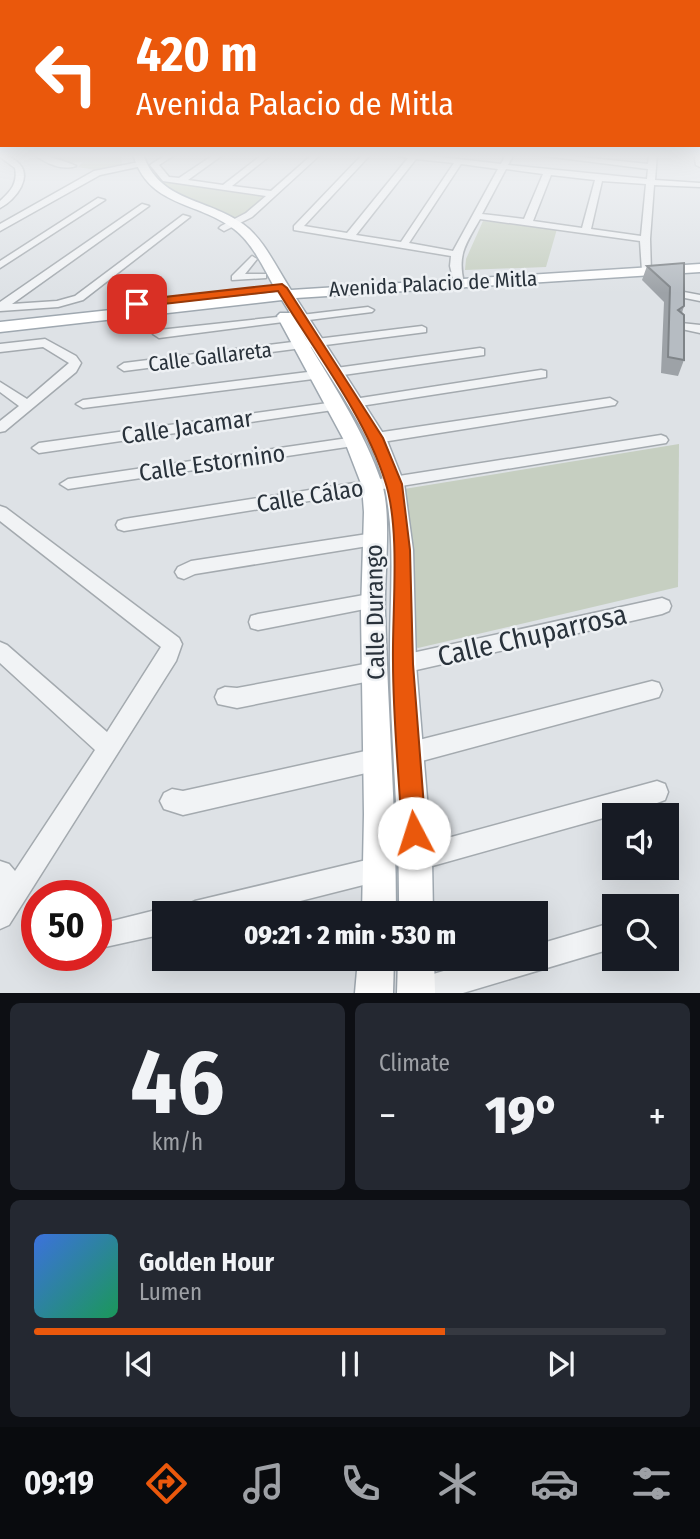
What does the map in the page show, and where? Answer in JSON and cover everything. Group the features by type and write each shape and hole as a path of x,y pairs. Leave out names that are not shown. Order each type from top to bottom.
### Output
{"main road":[{"name":"Calle Durango","path":"171,200 230,226 254,243 271,284"},
{"name":"Calle Durango","path":"230,226 294,319 394,484 402,550 402,664 416,859 416,901"},
{"name":"Avenida Palacio de Mitla","path":"647,268 700,261"},
{"name":"Avenida Palacio de Mitla","path":"0,319 271,284 700,268"},
{"name":"Avenida Palacio de Mitla","path":"0,327 271,284"},
{"name":"Calle Durango","path":"365,440 375,512 380,901"},
{"path":"374,993 375,971"},
{"path":"416,971 416,993"}],"street":[{"path":"0,228 49,200"},
{"path":"0,265 100,200"},
{"path":"230,226 264,200"},
{"path":"323,200 297,228 456,254"},
{"path":"349,237 378,200"},
{"path":"403,246 433,200"},
{"path":"458,279 456,254 487,200"},
{"path":"527,223 536,200"},
{"path":"586,231 594,200"},
{"path":"647,268 645,239 650,200"},
{"path":"0,307 145,206"},
{"path":"479,216 645,239"},
{"path":"0,307 50,305 79,298 186,217"},
{"path":"684,296 700,298"},
{"path":"159,334 368,310"},
{"path":"681,326 700,329"},
{"name":"Calle Gallareta","path":"124,367 422,330"},
{"path":"0,348 45,343 74,361 72,369 0,428"},
{"path":"83,404 480,352"},
{"name":"Calle Jacamar","path":"39,448 541,374"},
{"path":"0,386 27,405"},
{"name":"Calle Estornino","path":"68,484 610,402"},
{"name":"Calle Cálao","path":"124,525 661,440"},
{"path":"0,512 172,644 170,655 108,747 8,882 0,916"},
{"path":"184,572 191,568 374,539"},
{"path":"258,622 375,600"},
{"name":"Calle Chuparrosa","path":"402,664 662,606"},
{"path":"0,651 108,747"},
{"path":"225,697 237,698 375,671"},
{"path":"407,754 652,690"},
{"path":"172,801 183,803 379,758"},
{"path":"248,901 416,859 657,792"},
{"path":"112,934 152,924"},
{"path":"548,954 602,938"},
{"path":"416,993 490,971"}],"green space":[{"path":"191,200 259,200 238,220"},
{"path":"483,221 557,229 546,267 465,270 466,259"},
{"path":"679,444 678,587 418,648 411,644 404,489"}],"building":[{"path":"684,263 684,306 678,310 684,315 684,360 668,357 670,287 647,266"}],"route":[{"path":"137,304 282,288 376,438 394,484 398,507 402,550 402,664 414,833"}]}
